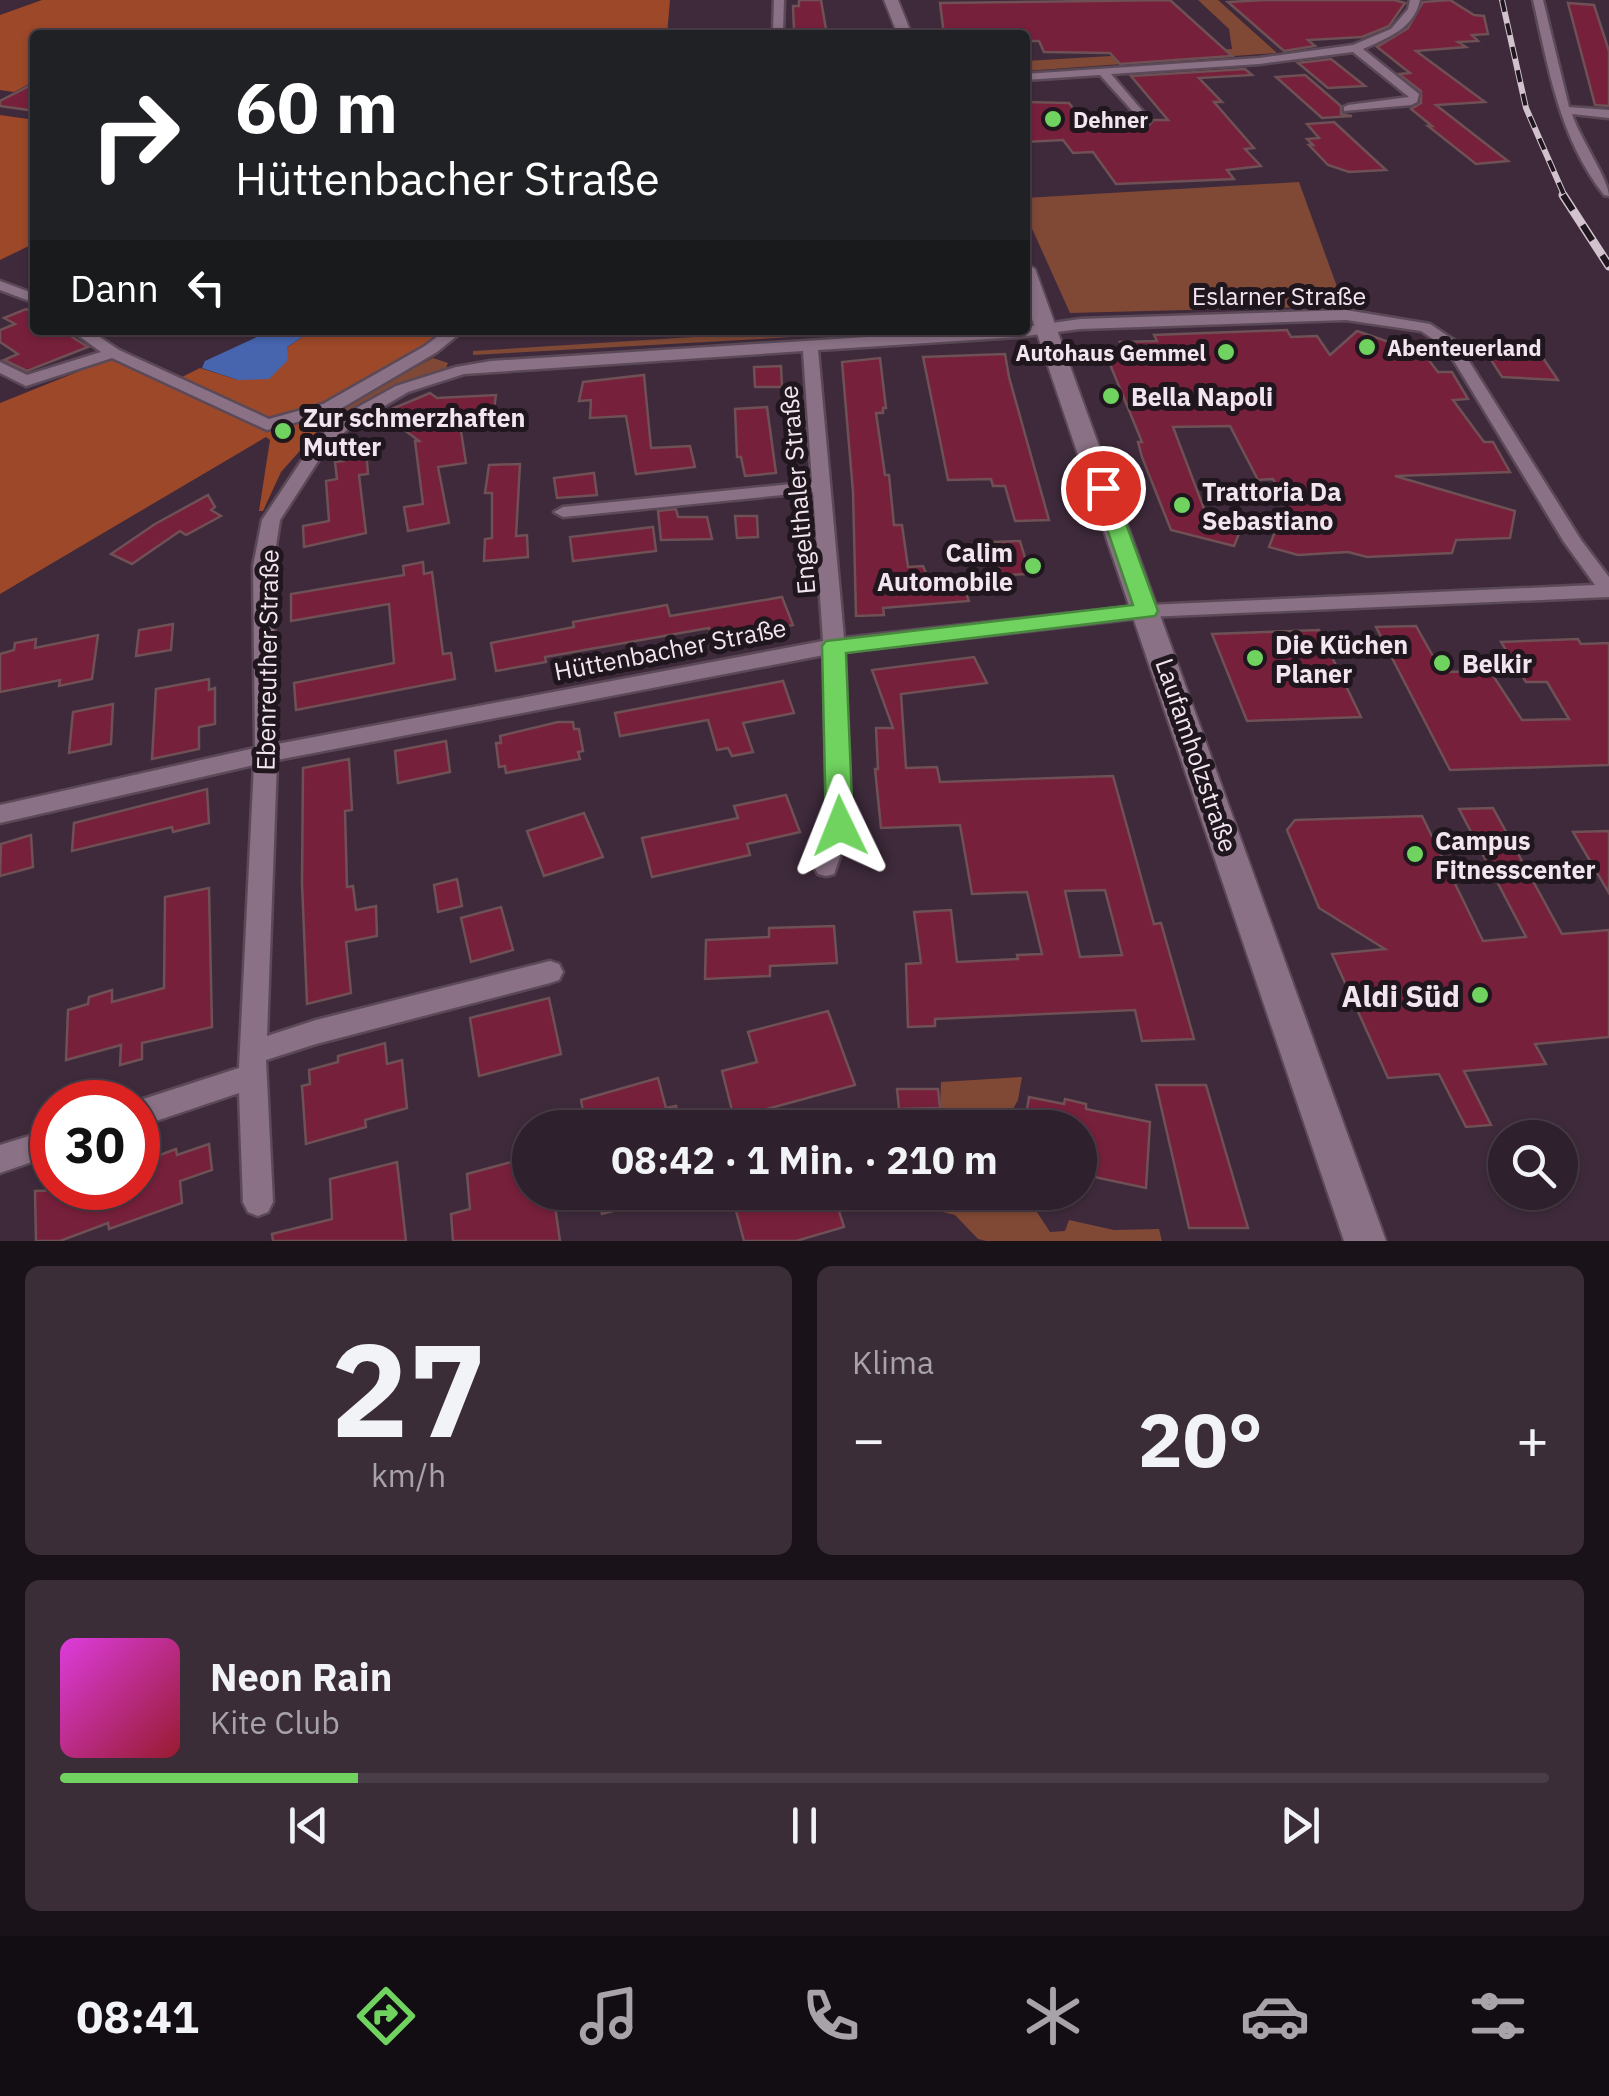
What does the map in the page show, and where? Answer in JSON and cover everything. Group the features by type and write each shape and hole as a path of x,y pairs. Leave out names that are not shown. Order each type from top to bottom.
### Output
{"main road":[{"path":"890,0 903,30"},
{"name":"Laufamholzstraße","path":"1030,283 1366,1241"}],"street":[{"path":"778,0 778,30"},
{"path":"1030,77 1269,60 1355,48 1395,31 1413,10 1415,0"},
{"path":"1538,0 1564,110 1585,166 1609,192"},
{"path":"1348,108 1398,106 1411,102 1415,96 1355,48"},
{"path":"1103,72 1145,120"},
{"path":"1564,110 1609,114"},
{"path":"0,284 30,298"},
{"name":"Eslarner Straße","path":"1030,329 1346,315 1424,327 1441,335 1462,360 1572,542 1609,591"},
{"path":"87,335 114,353 267,425 329,408 450,335"},
{"name":"Eslarner Straße","path":"810,346 955,335"},
{"name":"Ebenreuther Straße","path":"258,1202 252,1064 266,754 264,566 271,520 318,449 346,421 402,389 462,370 810,346"},
{"name":"Engelthaler Straße","path":"810,346 834,646 840,826 826,868"},
{"path":"432,349 450,354 462,370"},
{"path":"0,367 26,381 114,353"},
{"path":"564,512 823,486"},
{"name":"Hüttenbacher Straße","path":"0,814 266,754 834,646 1147,611 1609,591"},
{"path":"160,1104 316,1032 550,972"},
{"path":"0,1159 30,1149"}],"shaded area":[{"path":"42,0 670,0 667,30 30,30 30,84 14,92 0,90 0,15"},
{"path":"1198,0 1218,0 1277,53 1030,71 1030,61 1232,49 1229,29"},
{"path":"0,115 30,119 30,245 0,260"},
{"path":"1299,182 1344,306 1070,313 1030,224 1030,198"},
{"path":"306,335 442,335 372,391 338,408 281,472 263,511 259,511 270,440 266,437 0,594 0,403 112,358 166,385 200,368 238,380"},
{"path":"724,335 831,335 473,355 473,351"},
{"path":"433,358 448,363 446,368 390,388 328,422 338,408"},
{"path":"1022,1077 1012,1110 899,1110 940,1108 941,1082"},
{"path":"934,1210 1036,1210 1050,1232 1065,1231 1069,1220 1114,1230 1159,1229 1162,1241 986,1241 978,1239 955,1215"}],"water":[{"path":"305,335 287,347 288,360 269,379 238,380 202,368 205,361 259,336"}],"building":[{"path":"799,0 821,0 826,30 794,30 793,6 799,6"},
{"path":"1170,0 1232,56 1120,64 1110,53 1044,52 1039,41 1030,41 1030,30 943,30 940,3"},
{"path":"1450,0 1474,15 1484,16 1488,34 1472,35 1478,41 1458,42 1466,47 1416,51 1485,102 1436,105 1508,161 1476,164 1428,126 1432,126 1411,109 1421,103 1421,91 1399,74 1410,73 1377,47 1408,28 1423,2"},
{"path":"1228,2 1405,3 1389,26 1362,37 1308,40 1315,46 1284,51"},
{"path":"1568,3 1594,5 1609,51 1609,106 1595,105"},
{"path":"1331,59 1365,86 1328,88 1298,63"},
{"path":"1245,69 1252,75 1199,78 1222,102 1214,102 1254,148 1245,149 1261,166 1227,170 1234,179 1116,184 1093,152 1073,153 1063,140 1030,142 1030,102 1069,103 1085,124 1137,121 1145,129 1154,120 1168,120 1131,76"},
{"path":"1305,75 1341,106 1341,114 1352,116 1322,118 1276,77"},
{"path":"30,86 30,110 0,106 0,101"},
{"path":"1334,122 1386,170 1349,172 1328,165 1309,145 1313,145 1307,139 1319,138 1307,124"},
{"path":"26,309 30,311 30,335 69,335 88,347 27,371 4,360 18,354 0,342 0,330 15,324 4,318"},
{"path":"1287,330 1291,337 1317,336 1330,355 1357,331 1424,354 1438,372 1452,372 1468,399 1453,400 1484,442 1493,442 1510,472 1395,476 1515,511 1510,538 1456,540 1452,553 1367,557 1348,552 1298,555 1269,547 1286,503 1273,479 1258,480 1230,426 1173,427 1206,514 1243,524 1234,546 1171,530 1142,457 1138,442 1142,442 1107,357 1127,357 1120,342 1157,341 1154,335"},
{"path":"1005,354 1049,520 1015,521 1005,486 993,486 991,479 948,480 923,357"},
{"path":"1488,355 1543,358 1558,380 1502,377"},
{"path":"880,358 886,408 883,413 876,413 894,525 902,525 908,567 923,566 929,581 960,578 969,601 883,608 884,615 856,616 853,492 842,362"},
{"path":"781,366 782,387 755,387 754,367"},
{"path":"644,375 651,448 690,446 695,467 636,474 626,416 590,418 591,400 579,401 583,382"},
{"path":"430,393 437,398 496,395 492,424 460,425 466,463 438,467 449,523 408,531 404,507 423,504 415,441 419,441 382,413"},
{"path":"767,407 776,473 745,476 741,457 737,457 735,409"},
{"path":"366,449 368,474 359,475 366,533 304,547 303,526 329,521 326,481 337,479 335,462 344,461 343,453"},
{"path":"520,464 516,536 527,535 528,557 484,561 485,539 492,538 492,493 485,493 489,465"},
{"path":"594,473 597,495 557,498 554,478"},
{"path":"208,495 215,507 211,510 221,516 186,535 180,531 132,564 111,554 155,524"},
{"path":"676,509 678,517 707,517 712,539 661,540 658,511"},
{"path":"735,516 757,516 758,537 737,538"},
{"path":"653,527 656,551 573,561 570,537"},
{"path":"1020,541 1030,574 1001,575 993,542"},
{"path":"423,562 424,574 432,572 443,654 451,653 455,679 296,710 294,683 394,663 389,604 291,621 291,594 404,575 403,566"},
{"path":"782,597 793,625 713,639 709,628 545,657 546,662 496,671 491,643 574,627 573,622 667,605 670,616"},
{"path":"173,624 171,650 136,656 139,630"},
{"path":"1416,626 1442,672 1490,671 1522,720 1569,719 1547,682 1526,682 1501,642 1578,639 1581,644 1609,643 1609,765 1450,770 1376,627"},
{"path":"1319,630 1361,717 1247,721 1212,634"},
{"path":"98,635 92,679 59,686 60,680 0,692 0,654 14,650 15,643 36,639 35,648"},
{"path":"974,657 987,683 901,694 906,768 937,767 940,782 1113,776 1154,924 1161,923 1194,1039 1142,1041 1135,1010 935,1019 935,1026 908,1027 906,964 921,963 914,912 951,910 957,962 1042,954 1027,892 972,894 960,825 881,828 875,769 876,728 893,728 872,670","holes":["1105,890 1122,955 1080,957 1065,891"]},
{"path":"209,679 209,690 215,688 215,724 199,727 199,749 152,759 156,689"},
{"path":"783,681 794,713 743,723 753,752 732,756 728,748 717,750 708,720 620,736 615,713"},
{"path":"113,704 111,744 69,753 73,712"},
{"path":"573,722 574,729 579,729 583,751 578,752 580,759 506,773 505,766 499,767 496,743 501,743 500,736"},
{"path":"446,741 450,772 398,783 395,751"},
{"path":"349,759 352,810 345,811 347,887 353,886 356,910 376,906 377,936 346,942 351,993 307,1004 303,768"},
{"path":"207,789 209,823 173,832 172,827 72,851 74,823"},
{"path":"786,795 800,832 747,844 750,855 652,877 642,838 738,818 734,806"},
{"path":"1493,808 1562,934 1609,930 1609,1037 1535,1044 1546,1064 1464,1071 1488,1120 1488,1125 1466,1127 1439,1074 1388,1078 1332,954 1385,949 1319,908 1287,830 1295,820 1422,816 1483,941 1526,937 1459,809"},
{"path":"584,813 603,857 544,876 527,831"},
{"path":"1609,831 1609,893 1573,832"},
{"path":"31,835 33,867 0,876 1,844"},
{"path":"457,879 462,906 438,912 434,885"},
{"path":"209,888 212,1027 142,1043 142,1059 120,1065 121,1045 66,1060 68,1010 88,1004 89,997 112,990 112,1002 164,988 165,897"},
{"path":"501,907 513,950 471,962 461,918"},
{"path":"834,926 837,963 770,966 770,976 705,979 706,940 769,937 769,928"},
{"path":"549,998 561,1054 479,1076 470,1018"},
{"path":"828,1011 855,1085 763,1110 732,1110 722,1071 757,1062 748,1032"},
{"path":"385,1043 387,1064 402,1060 407,1108 365,1120 366,1127 306,1144 302,1086 310,1084 309,1070 338,1062 338,1056"},
{"path":"658,1078 666,1108 676,1106 677,1110 583,1110 581,1100"},
{"path":"1156,1085 1206,1085 1248,1228 1189,1228"},
{"path":"897,1089 938,1089 940,1108 899,1109"},
{"path":"1029,1097 1064,1104 1065,1099 1086,1104 1086,1109 1091,1110 1027,1110"},
{"path":"1097,1111 1150,1122 1146,1188 1097,1178"},
{"path":"209,1144 212,1170 180,1181 182,1203 109,1229 108,1223 60,1241 36,1241 35,1210 160,1210 160,1155 176,1149 177,1155"},
{"path":"397,1162 406,1241 273,1241 272,1234 332,1219 330,1179"},
{"path":"512,1162 512,1210 556,1210 560,1241 453,1241 451,1214 470,1209 467,1174"},
{"path":"736,1210 839,1210 844,1227 796,1241 744,1241"}],"railway":[{"path":"1502,0 1526,108 1565,197"},
{"path":"1563,195 1609,266"}],"place":[{"name":"Dehner","path":"1053,119"},
{"name":"Abenteuerland","path":"1367,347"},
{"name":"Autohaus Gemmel","path":"1226,352"},
{"name":"Bella Napoli","path":"1111,396"},
{"name":"Zur schmerzhaften Mutter","path":"283,431"},
{"name":"Trattoria Da Sebastiano","path":"1182,505"},
{"name":"Calim Automobile","path":"1033,566"},
{"name":"Die Küchen Planer","path":"1255,658"},
{"name":"Belkir","path":"1442,663"},
{"name":"Campus Fitnesscenter","path":"1415,854"},
{"name":"Aldi Süd","path":"1480,995"}],"route":[{"path":"840,826 834,646 1147,611 1103,488"}]}
